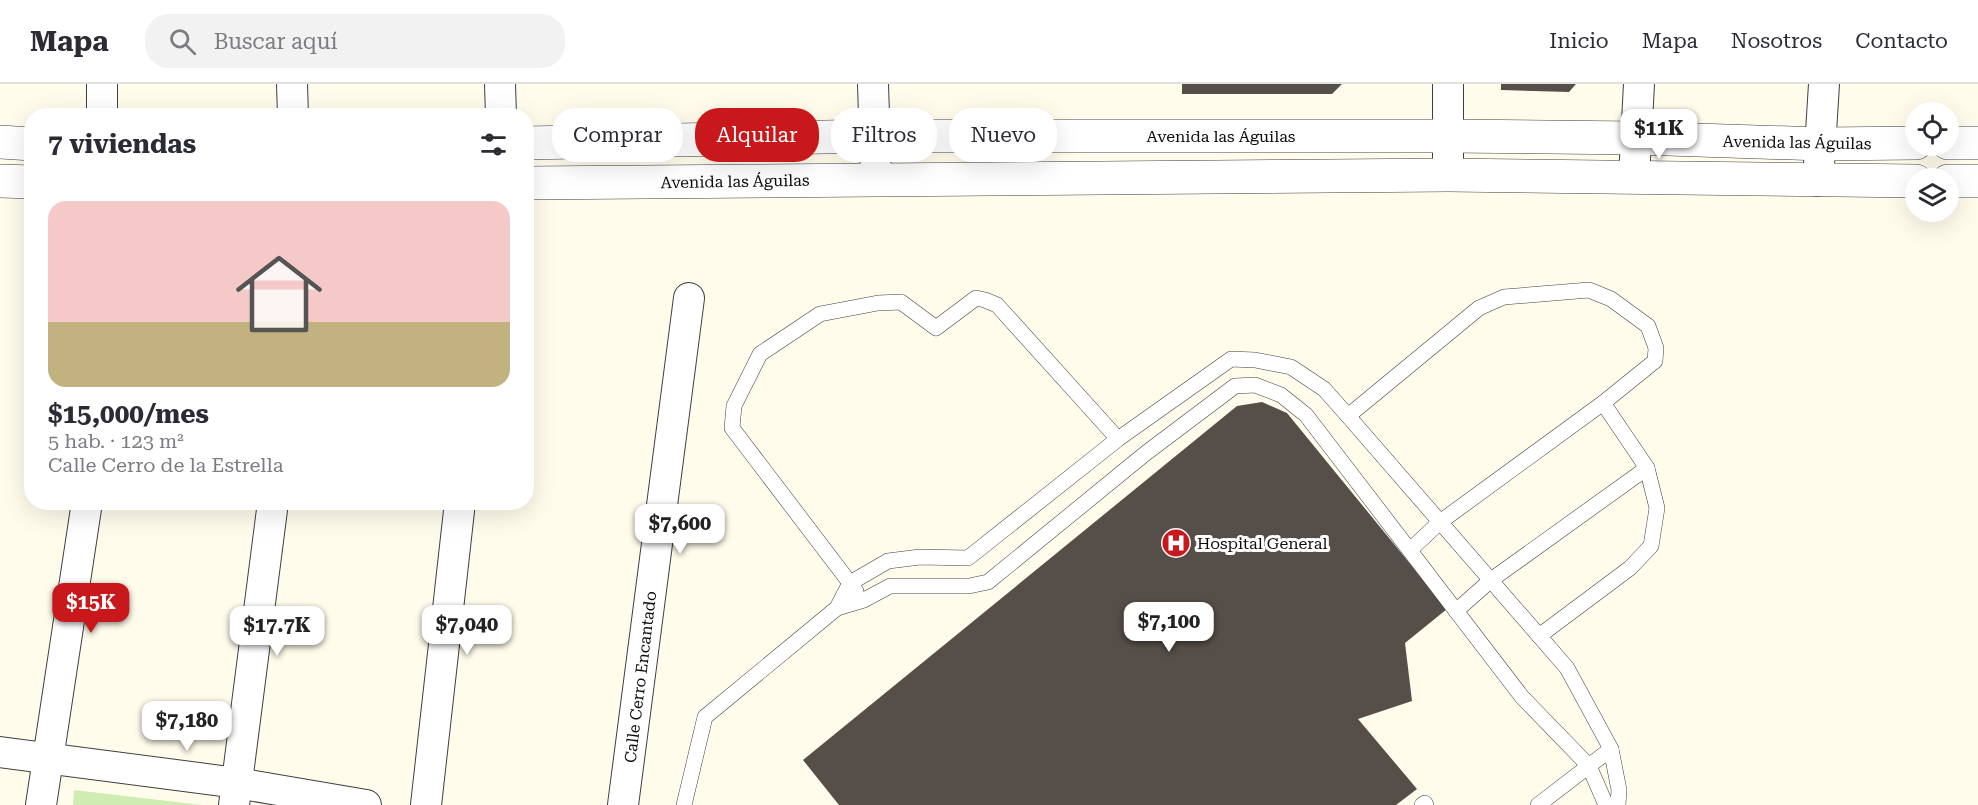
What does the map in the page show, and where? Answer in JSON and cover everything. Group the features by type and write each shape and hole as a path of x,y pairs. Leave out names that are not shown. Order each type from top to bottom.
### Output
{"street":[{"path":"102,84 102,108"},
{"path":"292,84 293,108"},
{"path":"500,84 501,108"},
{"path":"873,84 873,108"},
{"path":"1448,84 1448,175"},
{"path":"1634,178 1639,84"},
{"path":"1818,181 1824,84"},
{"name":"Avenida las Águilas","path":"937,136 1449,136 1637,138 1821,144 1905,143"},
{"name":"Avenida las Águilas","path":"534,143 831,137"},
{"path":"0,142 24,144"},
{"path":"1959,143 1978,143"},
{"path":"875,162 876,179"},
{"name":"Avenida las Águilas","path":"534,183 1448,175 1905,181"},
{"path":"0,181 24,182"},
{"path":"1959,181 1978,181"},
{"name":"Calle Cerro Encantado","path":"623,805 689,298"},
{"path":"41,805 86,510"},
{"path":"236,794 272,510"},
{"path":"426,805 459,510"},
{"path":"0,752 236,794 366,805"}],"lane":[{"path":"1348,416 1479,308 1504,297 1589,290 1611,298 1648,326 1656,348 1655,361 1602,403 1440,522 1410,550"},
{"path":"864,600 732,428 734,406 760,354 820,314 878,303 901,302 936,328 976,298 997,305 1118,439"},
{"path":"684,805 705,717 837,608 850,583 888,561 920,557 968,558 1118,439 1231,359 1255,360 1292,367 1324,389 1348,416 1567,668 1611,749 1619,797 1600,803 1589,766 1522,697 1306,415 1281,395 1255,386 1235,386 1146,453 988,582 969,586 890,586 864,600 837,608"},
{"path":"1539,636 1630,568 1651,546 1658,508 1647,468 1602,403"},
{"path":"1456,611 1491,580 1647,468"},
{"path":"1538,805 1611,749"}],"green space":[{"path":"74,790 202,805 73,805"}],"building":[{"path":"1182,84 1342,84 1332,94 1182,94"},
{"path":"1501,84 1576,84 1569,92 1501,90"},
{"name":"Hospital General","path":"1262,402 1287,413 1447,609 1405,643 1412,701 1358,719 1417,789 1396,805 839,805 803,760 1237,406"}],"place":[{"name":"Hospital General","path":"1176,543"}]}
